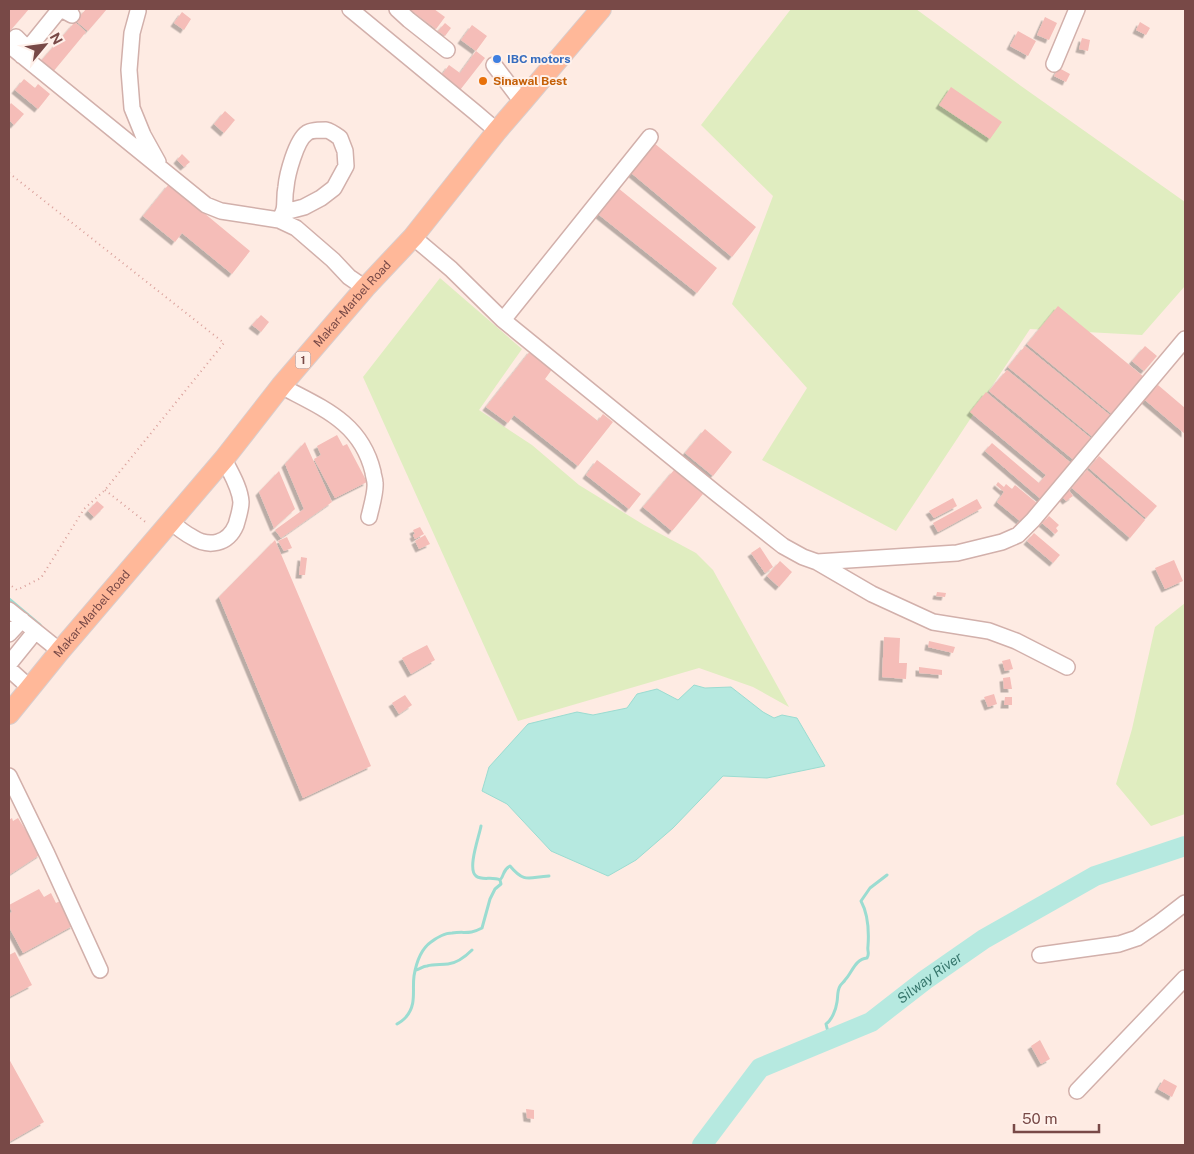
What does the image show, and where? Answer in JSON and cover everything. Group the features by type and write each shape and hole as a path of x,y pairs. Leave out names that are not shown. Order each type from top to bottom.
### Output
{"main road":[{"name":"Makar-Marbel Road","path":"9,714 60,651 224,459 281,386 365,288 413,237 497,131 601,9"}],"street":[{"path":"350,9 497,131"},
{"path":"396,9 447,50"},
{"path":"1054,64 1077,9"},
{"path":"25,52 64,11"},
{"path":"138,11 132,33 129,70 132,108 143,135 162,170"},
{"path":"12,41 162,170 206,205 221,211 282,216 321,198 334,188 346,166 345,151 340,138 327,130 312,131 307,133 299,143 292,158 282,216"},
{"path":"494,65 522,102"},
{"path":"503,320 650,137"},
{"path":"282,216 350,277 365,288"},
{"path":"413,237 450,269 503,320 783,546 817,562 872,594 926,619 989,631 1016,641 1067,668"},
{"path":"817,562 957,553 1002,542 1018,535 1033,520 1185,340"},
{"path":"281,386 330,412 345,423 359,439 369,459 376,485 369,517"},
{"path":"165,528 208,543 222,542 233,533 241,502 238,488 224,459"},
{"path":"9,610 60,651"},
{"path":"9,634 22,620"},
{"path":"9,664 30,638"},
{"path":"9,669 30,688"},
{"path":"9,776 100,970"},
{"path":"1040,955 1119,944 1137,938 1185,903"},
{"path":"1077,1091 1185,978"}],"path":[{"path":"9,173 224,343 105,490 84,509 40,578 17,590 9,584"},
{"path":"105,490 165,528"}],"green space":[{"path":"791,9 916,9 1185,202 1185,286 1142,335 1030,329 896,531 762,460 807,388 732,304 773,196 701,125"},
{"path":"440,278 522,349 479,410 532,445 579,485 644,525 696,553 713,570 789,707 753,687 699,668 518,721 363,377"},
{"path":"1185,603 1185,814 1151,826 1116,784 1132,729 1155,627"}],"water":[{"path":"694,685 705,688 731,687 763,712 774,718 782,715 797,718 825,766 767,778 723,776 673,828 636,860 608,876 551,851 507,804 482,791 489,767 528,724 577,712 593,715 627,708 637,694 657,689 678,700"}],"building":[{"path":"9,9 29,9 9,32"},
{"path":"86,9 107,9 88,31 76,21"},
{"path":"409,9 434,9 445,17 436,29"},
{"path":"182,12 191,19 184,30 174,23"},
{"path":"1045,17 1057,23 1049,40 1037,35"},
{"path":"75,22 86,32 52,73 40,62"},
{"path":"1140,22 1150,28 1146,35 1136,30"},
{"path":"445,23 451,28 445,36 438,31"},
{"path":"472,25 487,36 476,51 461,40"},
{"path":"1018,31 1036,41 1028,56 1010,46"},
{"path":"1082,38 1090,40 1088,51 1079,49"},
{"path":"476,51 485,58 460,90 441,76 449,65 460,73"},
{"path":"1059,68 1070,74 1066,82 1054,76"},
{"path":"24,79 35,88 38,84 50,94 38,109 15,90"},
{"path":"951,87 1002,122 990,139 939,105"},
{"path":"11,103 24,114 14,125 9,120 9,106"},
{"path":"225,111 235,120 224,133 214,124"},
{"path":"654,143 756,227 732,257 630,172"},
{"path":"182,154 190,162 184,167 177,160"},
{"path":"169,184 250,251 232,274 182,233 175,242 143,216"},
{"path":"618,188 717,268 697,293 598,214"},
{"path":"1058,306 1144,377 1113,415 1027,344"},
{"path":"261,315 269,322 261,332 252,325"},
{"path":"1025,346 1111,416 1094,438 1008,367"},
{"path":"1145,346 1157,356 1144,371 1132,361"},
{"path":"531,350 553,368 545,379 598,421 603,414 613,422 578,466 514,415 508,423 486,407"},
{"path":"1007,370 1092,439 1075,461 989,391"},
{"path":"1158,385 1185,408 1185,434 1145,400"},
{"path":"986,392 1072,464 1042,500 985,451 992,443 1039,483 1046,475 970,412"},
{"path":"705,429 732,452 713,476 685,453"},
{"path":"337,435 343,446 347,444 367,482 335,498 314,459 321,455 317,446"},
{"path":"305,442 332,502 281,538 275,530 304,509 285,464"},
{"path":"1099,456 1157,506 1146,518 1089,468"},
{"path":"597,460 641,494 629,509 586,475"},
{"path":"674,470 703,494 672,531 643,507"},
{"path":"1087,470 1145,520 1130,538 1072,488"},
{"path":"279,471 295,509 274,528 259,492"},
{"path":"998,482 1004,487 1006,484 1012,489 1015,485 1038,504 1025,521 1022,518 1020,521 997,502 1004,492 996,485"},
{"path":"1068,489 1073,496 1066,501 1061,495"},
{"path":"953,498 957,506 934,518 929,511"},
{"path":"977,499 982,508 938,532 933,523"},
{"path":"97,501 104,507 94,517 88,511"},
{"path":"1049,516 1059,525 1056,528 1058,531 1055,534 1042,523"},
{"path":"420,527 424,534 415,539 413,530"},
{"path":"1034,533 1060,555 1053,563 1027,541"},
{"path":"425,535 430,544 419,549 415,541"},
{"path":"287,537 292,548 284,551 278,541"},
{"path":"275,540 371,766 303,798 219,597"},
{"path":"760,547 773,567 765,573 751,553"},
{"path":"301,557 307,558 305,575 299,575"},
{"path":"1174,560 1183,581 1165,589 1155,568"},
{"path":"780,561 792,572 779,587 767,576"},
{"path":"937,592 946,593 945,597 936,596"},
{"path":"884,637 900,638 899,663 907,663 906,679 882,677"},
{"path":"929,641 955,647 953,653 928,647"},
{"path":"427,645 435,660 411,674 402,658"},
{"path":"1010,659 1013,669 1005,671 1002,661"},
{"path":"919,667 942,670 942,675 919,673"},
{"path":"1010,677 1012,689 1004,689 1003,678"},
{"path":"994,694 997,704 988,707 984,697"},
{"path":"405,695 412,705 399,714 392,703"},
{"path":"1005,697 1012,697 1012,705 1004,705"},
{"path":"12,818 13,821 18,818 41,854 9,875 9,820"},
{"path":"39,889 44,897 51,893 56,903 60,901 74,925 23,953 9,927 9,914 12,912 9,905"},
{"path":"15,952 32,985 9,997 9,955"},
{"path":"1040,1040 1050,1059 1041,1064 1031,1046"},
{"path":"9,1059 44,1122 9,1142"},
{"path":"1164,1079 1177,1086 1172,1097 1158,1089"},
{"path":"526,1109 534,1110 534,1119 527,1118"}],"waterway":[{"path":"9,599 40,625"},
{"path":"397,1024 405,1018 412,1007 415,971 424,949 433,940 449,933 470,932 482,928 490,899 495,889 501,884 500,880 478,877 474,872 474,853 481,826"},
{"name":"Silway River","path":"702,1145 760,1068 871,1022 925,980 984,939 1095,876 1185,846"},
{"path":"500,880 506,869 510,866 515,872 524,877 549,876"},
{"path":"837,1044 828,1032 826,1024 835,1011 840,986 859,961 867,958 868,955 868,923 861,901 870,888 887,875"},
{"path":"416,970 426,966 455,962 472,950"}],"place":[{"name":"IBC motors","path":"497,59"},
{"name":"Sinawal Best","path":"483,81"}]}
